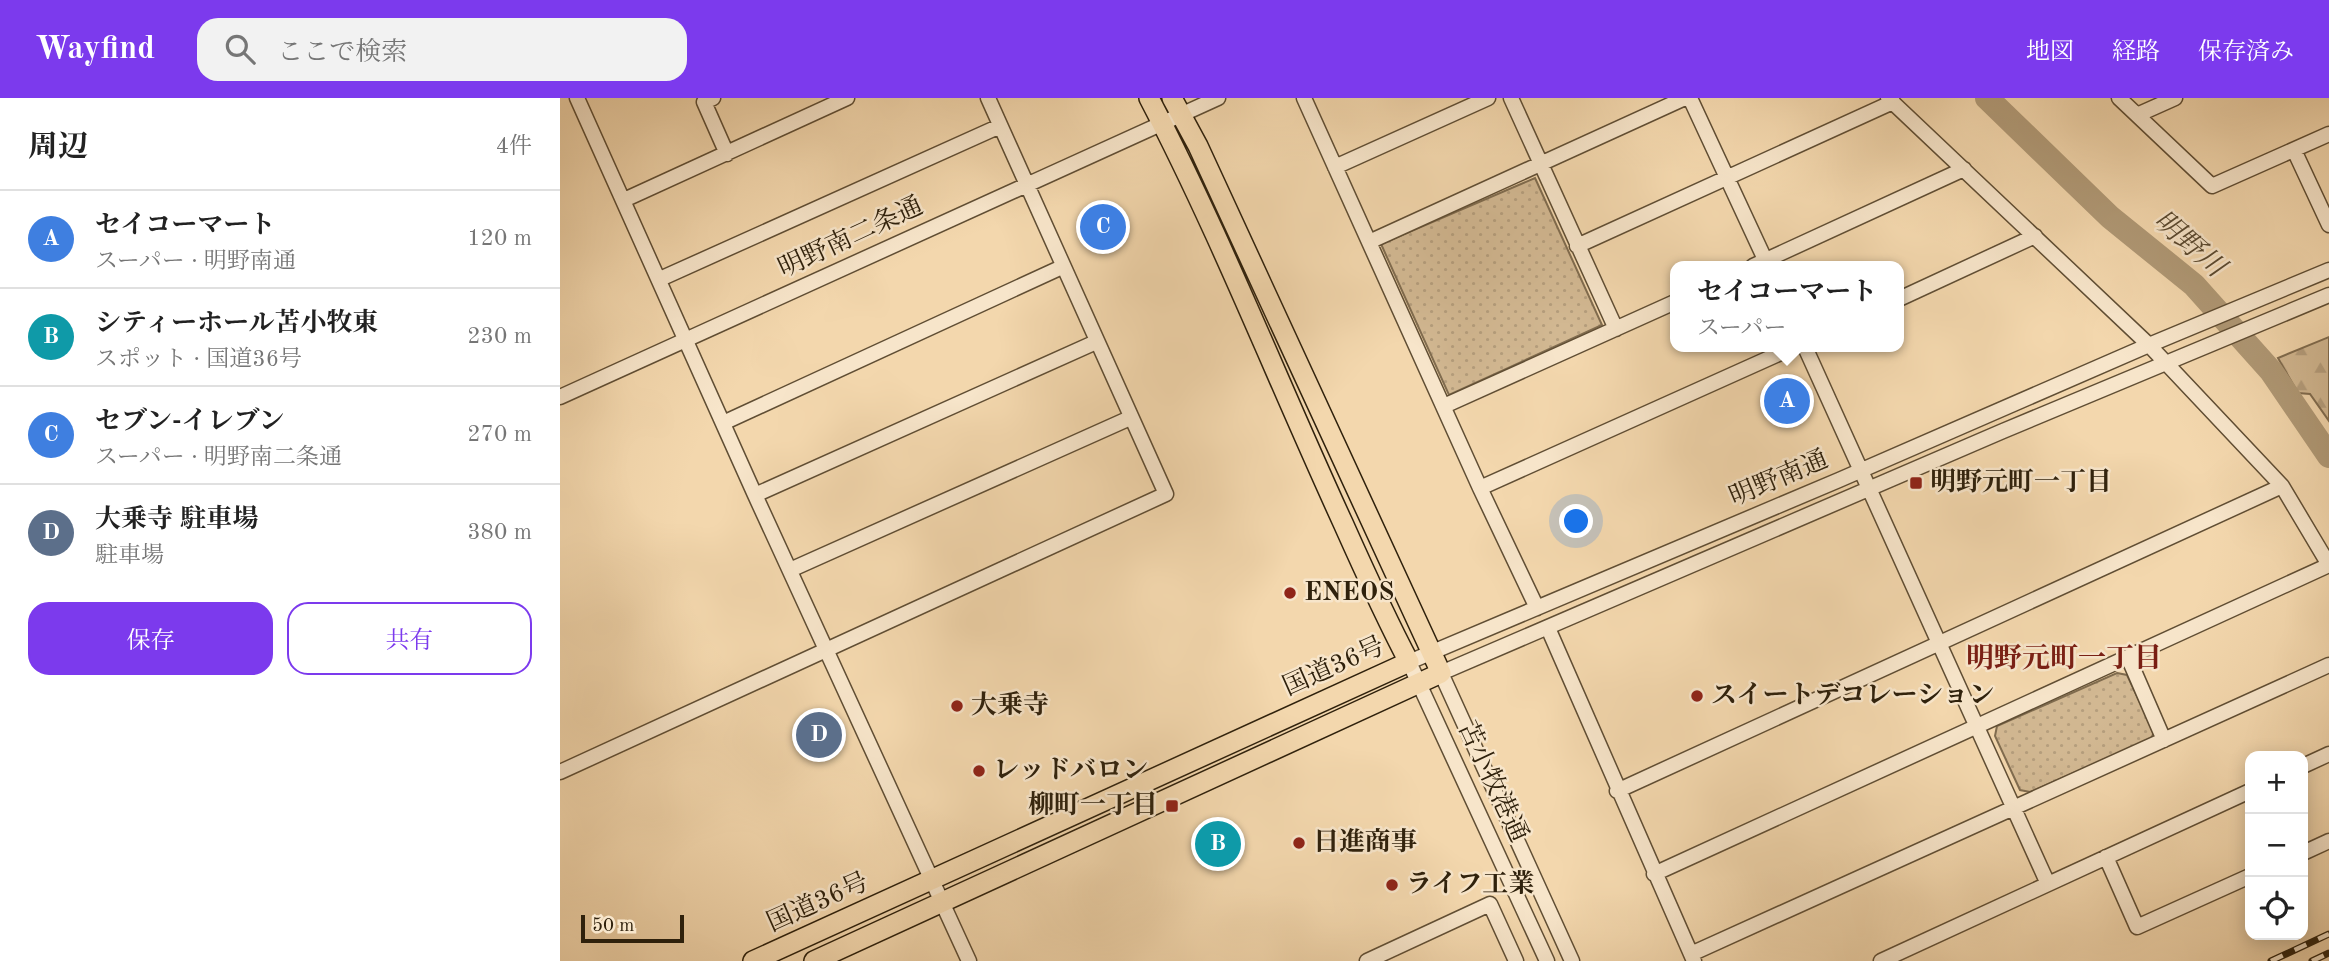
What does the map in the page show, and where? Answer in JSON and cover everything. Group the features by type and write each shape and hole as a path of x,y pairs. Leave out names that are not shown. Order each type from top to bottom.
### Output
{"highway":[{"name":"国道36号","path":"814,961 1441,673 1198,146 1171,112 1149,98"},
{"name":"国道36号","path":"752,961 1409,662 1302,434 1182,162 1171,112"}],"street":[{"path":"578,98 660,279 685,341 969,961"},
{"path":"713,98 704,102 727,154"},
{"path":"624,200 847,98"},
{"path":"560,772 1166,494 988,98"},
{"name":"明野南二条通","path":"560,397 1027,184 1171,112 1218,98"},
{"path":"1304,98 1537,608"},
{"path":"1335,167 1488,98"},
{"path":"1511,98 1616,329"},
{"path":"1368,242 1685,98"},
{"path":"1690,98 1728,178 1761,261"},
{"path":"2119,98 2212,186 2329,134"},
{"path":"2137,116 2175,98"},
{"path":"1577,246 1728,178 1890,100 2166,363 2282,486 2329,565 1654,874"},
{"path":"660,279 1000,126"},
{"path":"2294,150 2329,225"},
{"path":"1768,261 1964,169"},
{"path":"1904,297 2035,236"},
{"path":"723,423 1062,267"},
{"name":"明野南通","path":"1409,662 2329,270"},
{"name":"明野南通","path":"1441,673 2329,295"},
{"path":"1444,406 1670,304"},
{"path":"755,495 1096,342"},
{"path":"1480,488 1783,352"},
{"path":"1807,352 2048,884"},
{"path":"790,570 1130,418"},
{"path":"1617,790 2282,486"},
{"path":"1653,558 1661,579"},
{"path":"1548,628 1692,957 2329,665"},
{"path":"2128,657 2164,740"},
{"name":"苫小牧港通","path":"1409,662 1547,961"},
{"name":"苫小牧港通","path":"1441,673 1572,961"},
{"path":"2308,764 2329,754"},
{"path":"1881,961 2245,793"},
{"path":"2308,851 2329,841"},
{"path":"2106,858 2137,927 2248,877"},
{"path":"1367,961 1490,904 1516,961"}],"green space":[{"path":"1535,178 1602,325 1449,395 1381,244"},
{"path":"2329,337 2329,421 2310,394 2298,393 2278,358"},
{"path":"2117,673 2127,675 2154,732 2151,739 2030,792 2020,790 1995,736 1997,726"}],"waterway":[{"name":"明野川","path":"1987,98 2110,217 2194,285 2271,371 2329,456"}],"railway":[{"path":"2271,961 2329,934"},
{"path":"2312,961 2329,953"}],"place":[{"name":"セブン-イレブン","path":"1103,227"},
{"name":"セイコーマート","path":"1787,401"},
{"name":"明野元町一丁目","path":"1916,483"},
{"name":"ENEOS","path":"1290,593"},
{"name":"スイートデコレーション","path":"1697,696"},
{"name":"大乗寺","path":"957,706"},
{"name":"大乗寺 駐車場","path":"819,735"},
{"name":"レッドバロン","path":"979,771"},
{"name":"柳町一丁目","path":"1172,806"},
{"name":"日進商事","path":"1299,843"},
{"name":"シティーホール苫小牧東","path":"1218,844"},
{"name":"ライフ工業","path":"1392,885"}],"district":[{"name":"明野元町一丁目","path":"2064,660"}]}
